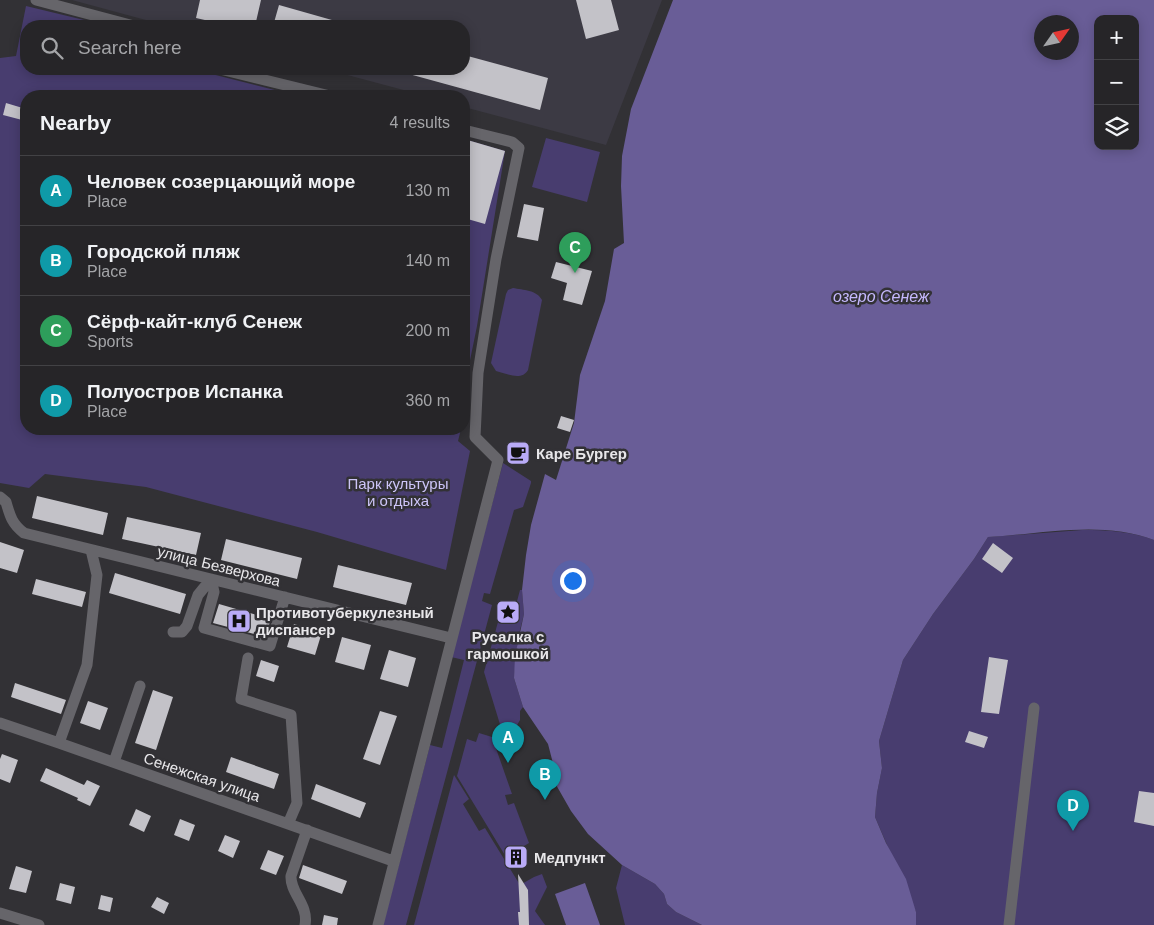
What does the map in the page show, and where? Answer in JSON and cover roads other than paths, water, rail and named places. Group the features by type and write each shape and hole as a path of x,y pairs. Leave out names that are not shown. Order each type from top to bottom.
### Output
{"street":[{"path":"36,0 111,20"},
{"path":"244,75 306,90"},
{"path":"378,925 393,860 498,460 475,437 478,373 496,259 519,148 512,142 470,132"},
{"name":"улица Безверхова","path":"0,497 6,502 10,518 14,524 24,533 452,638"},
{"path":"59,743 87,665 97,575 91,550"},
{"path":"211,579 214,592 204,628 270,646 285,597"},
{"path":"173,632 182,632 187,626 198,595 211,579"},
{"path":"248,658 241,699 291,715 297,802 288,824"},
{"path":"114,762 140,686"},
{"path":"1009,925 1034,708"},
{"name":"Сенежская улица","path":"0,723 393,860"},
{"path":"305,925 307,917 302,902 291,882 291,876 308,830"},
{"path":"0,913 23,922 39,925"}],"water":[{"name":"озеро Сенеж","path":"673,0 1154,0 1154,540 1134,534 1093,529 988,537 903,660 879,741 882,768 875,817 886,843 906,879 916,912 916,925 702,925 676,912 667,904 664,894 655,884 622,865 588,834 571,811 555,783 555,771 548,744 523,707 514,678 515,656 524,614 522,590 531,525 545,474 556,480 574,423 580,375 605,301 614,249 624,243 621,186 622,156 631,109"},
{"path":"585,883 600,925 566,925 555,894"}],"place":[{"name":"Сёрф-кайт-клуб Сенеж","path":"575,273"},
{"name":"Каре Бургер","path":"518,453"},
{"name":"Русалка с гармошкой","path":"508,612"},
{"name":"Противотуберкулезный диспансер","path":"239,621"},
{"name":"Человек созерцающий море","path":"508,763"},
{"name":"Городской пляж","path":"545,800"},
{"name":"Полуостров Испанка","path":"1073,831"},
{"name":"Медпункт","path":"516,857"}],"park label":[{"name":"Парк культуры и отдыха","path":"398,492"}]}
